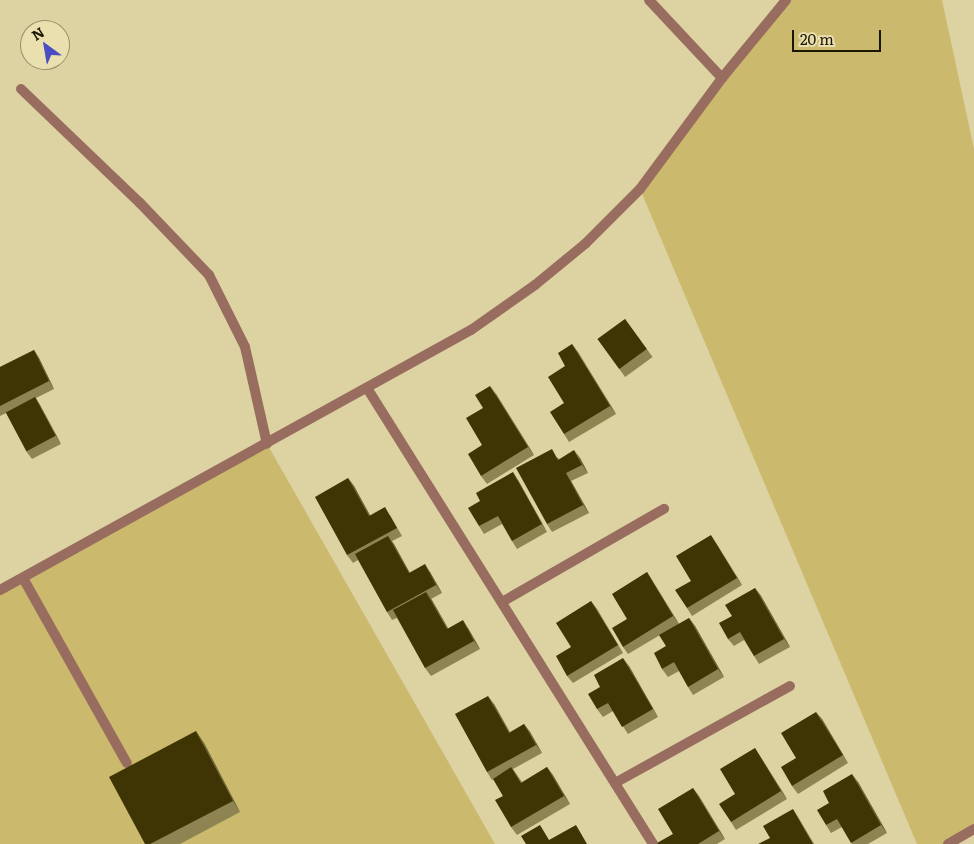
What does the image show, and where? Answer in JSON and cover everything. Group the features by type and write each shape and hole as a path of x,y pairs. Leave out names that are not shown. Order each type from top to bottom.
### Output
{"street":[{"path":"648,0 722,78"},
{"path":"0,590 471,330 535,285 585,244 640,189 722,78 786,0"},
{"path":"21,89 140,203 209,275 245,347 267,444"},
{"path":"367,388 653,844"},
{"path":"502,602 664,509"},
{"path":"23,578 127,763"},
{"path":"615,783 790,686"},
{"path":"948,844 974,829"}],"shaded area":[{"path":"786,0 942,0 974,149 974,829 948,844 917,844 640,189"},
{"path":"267,444 495,844 0,844 0,590"}],"building":[{"path":"625,319 647,349 619,369 597,339"},
{"path":"572,344 610,406 564,434 550,412 564,403 548,377 565,366 558,353"},
{"path":"34,350 49,381 0,406 0,367"},
{"path":"490,386 528,447 481,476 468,454 482,445 466,418 483,408 475,395"},
{"path":"35,397 56,436 27,451 6,412"},
{"path":"552,449 558,460 574,450 582,465 566,473 583,505 547,524 516,468"},
{"path":"513,472 542,524 512,541 498,516 479,526 468,508 480,501 476,493"},
{"path":"348,478 369,516 385,507 397,528 347,555 315,497"},
{"path":"711,535 737,578 687,608 675,590 691,581 676,556"},
{"path":"388,536 409,573 425,564 436,585 387,612 355,554"},
{"path":"647,572 673,616 623,647 612,628 627,619 612,594"},
{"path":"755,588 784,639 754,656 740,632 728,639 719,623 732,616 725,605"},
{"path":"426,592 447,629 463,620 474,641 425,668 393,610"},
{"path":"591,601 618,645 567,676 556,656 571,647 556,623"},
{"path":"689,618 718,669 688,687 674,662 662,669 654,653 666,646 659,635"},
{"path":"623,658 653,709 622,727 608,703 597,709 588,694 600,687 594,675"},
{"path":"488,696 509,733 524,724 536,745 487,772 455,714"},
{"path":"816,712 843,755 792,786 781,767 796,758 781,733"},
{"path":"196,731 233,801 150,844 145,844 109,777"},
{"path":"755,748 781,791 731,822 719,804 735,794 720,769"},
{"path":"511,767 521,783 547,767 564,796 511,827 495,800 503,796 493,779"},
{"path":"852,774 881,825 851,843 837,819 826,825 817,810 829,803 823,791"},
{"path":"693,788 719,831 698,844 658,844 673,834 658,809"},
{"path":"793,809 813,844 758,844 770,838 763,826"},
{"path":"540,825 549,840 576,825 587,844 526,844 521,836"}]}
